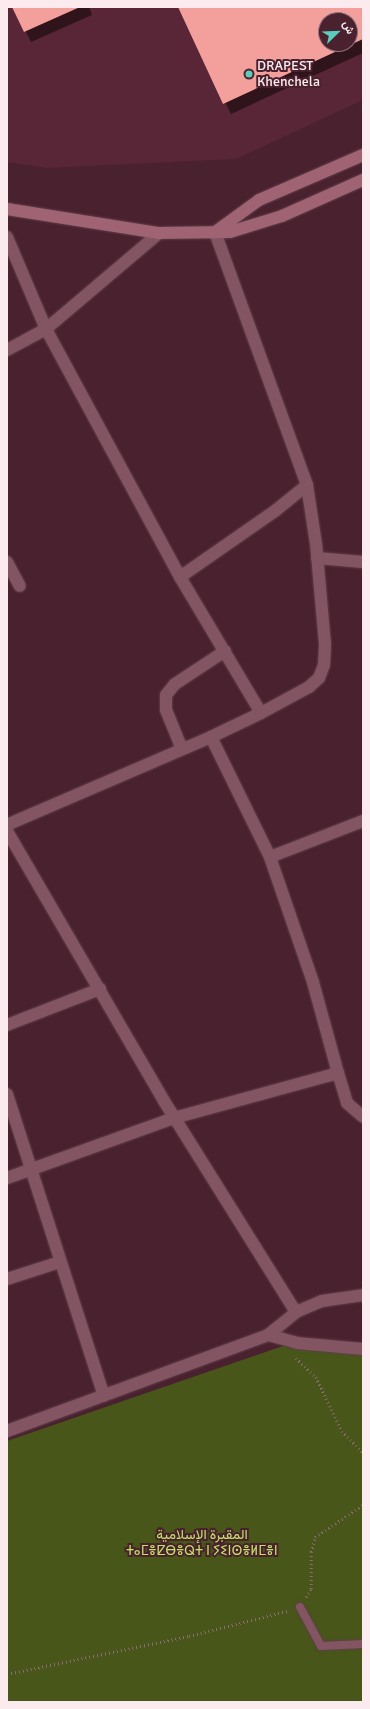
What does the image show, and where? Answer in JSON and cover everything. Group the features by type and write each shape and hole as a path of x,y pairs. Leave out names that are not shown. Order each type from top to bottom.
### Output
{"main road":[{"path":"215,232 259,200 363,155"},
{"path":"7,209 159,233 230,232 264,222 363,180"}],"street":[{"path":"7,825 212,737 261,713 309,688 318,678 324,665 325,644 318,558 307,485 215,232"},
{"path":"7,350 46,329 159,233"},
{"path":"7,238 46,329 180,577 261,713"},
{"path":"180,577 275,511 307,485"},
{"path":"318,558 363,562"},
{"path":"7,562 20,586"},
{"path":"182,749 166,710 166,695 175,684 225,651"},
{"path":"212,737 270,857 313,982 347,1103 363,1117"},
{"path":"270,857 363,821"},
{"path":"7,831 174,1118 296,1312"},
{"path":"7,1025 100,989"},
{"path":"7,1178 174,1118 338,1073"},
{"path":"7,1094 30,1171 104,1396"},
{"path":"7,1279 60,1262"},
{"path":"7,1431 268,1335 296,1312 322,1301 363,1295"},
{"path":"268,1335 297,1343 363,1349"}],"lane":[{"path":"300,1608 321,1646 363,1644"}],"path":[{"path":"294,1356 316,1377 342,1431 363,1453"},
{"path":"7,1674 189,1636 300,1608 312,1589 311,1552 315,1537 363,1505"}],"shaded area":[{"path":"7,7 363,7 363,100 236,159 47,168 7,162"}],"green space":[{"name":"المقبرة الإسلامية ⵜⴰⵎⴻⵇⴱⴻⵕⵜ ⵏ ⵢⵉⵏⵙⴻⵍⵎⴻⵏ","path":"283,1346 363,1348 363,1702 7,1702 7,1441"}],"building":[{"path":"12,7 80,7 24,32"},
{"name":"DRAPEST Khenchela","path":"178,7 363,7 363,39 358,41 358,12 318,12 318,52 335,52 223,104"}],"place":[{"name":"DRAPEST Khenchela","path":"249,74"}]}
